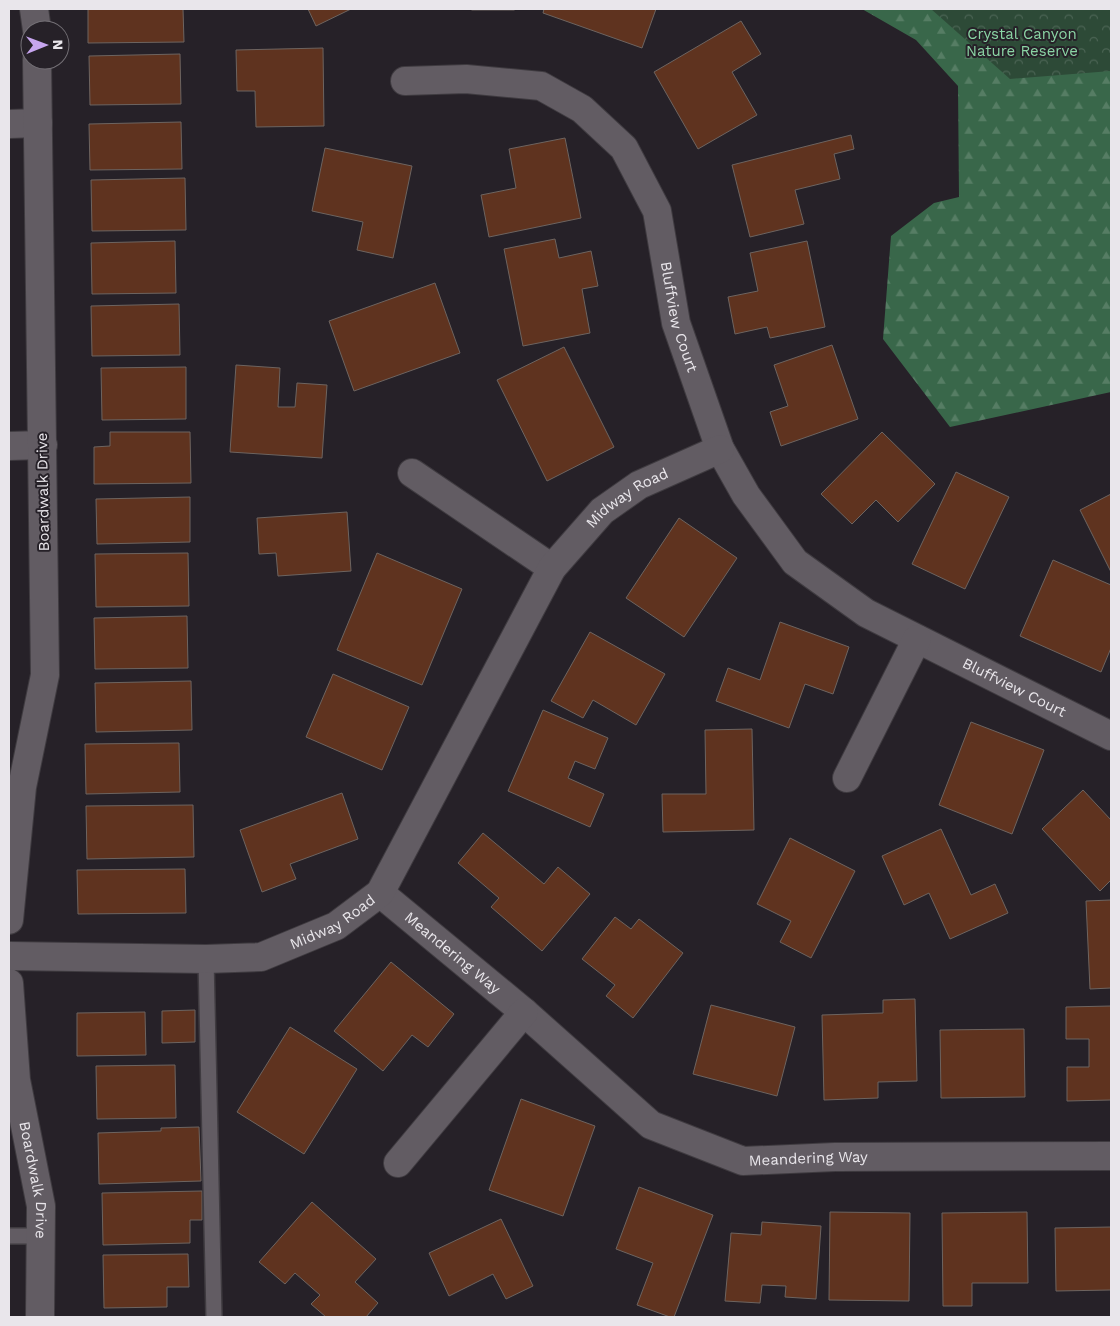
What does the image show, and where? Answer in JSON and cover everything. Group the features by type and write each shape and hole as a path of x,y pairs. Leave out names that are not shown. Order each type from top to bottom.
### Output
{"street":[{"name":"Boardwalk Drive","path":"9,920 15,786 45,675 37,70"},
{"name":"Bluffview Court","path":"405,82 466,79 541,86 582,109 624,148 657,211 676,323 720,449 746,495 795,562 866,613 1111,736"},
{"path":"9,124 38,123"},
{"path":"9,446 42,445"},
{"name":"Midway Road","path":"9,956 206,959 262,956 336,926 380,893 552,568 602,511 609,506 639,485 720,449"},
{"path":"412,473 552,568"},
{"path":"847,778 916,639"},
{"name":"Meandering Way","path":"380,893 524,1012 651,1125 742,1161 835,1157 1111,1156"},
{"name":"Boardwalk Drive","path":"9,983 12,1080 41,1206 40,1317"},
{"path":"398,1163 524,1012"}],"lane":[{"path":"206,959 214,1317"},
{"path":"9,1236 41,1236"}],"green space":[{"path":"862,9 1111,9 1111,392 950,427 883,339 891,236 934,203 959,197 958,86 916,40"},
{"name":"Crystal Canyon Nature Reserve","path":"931,9 1111,9 1111,71 1010,79"}],"building":[{"path":"88,9 183,9 184,42 88,43"},
{"path":"308,9 351,9 316,26"},
{"path":"514,9 514,10 472,10"},
{"path":"544,9 656,9 642,48 543,13"},
{"path":"741,21 761,54 732,72 757,115 698,149 654,72"},
{"path":"323,48 324,126 256,127 255,91 237,91 236,50"},
{"path":"180,54 181,104 90,105 89,56"},
{"path":"181,122 182,169 90,170 89,124"},
{"path":"851,135 854,149 834,154 840,179 795,190 804,224 750,237 732,165"},
{"path":"565,138 581,218 489,237 481,195 516,188 509,149"},
{"path":"325,148 412,166 393,258 357,250 363,222 312,211"},
{"path":"185,178 186,230 92,231 91,180"},
{"path":"555,239 559,258 591,251 598,286 582,289 590,333 523,346 504,249"},
{"path":"175,241 176,293 92,294 91,243"},
{"path":"807,241 825,327 770,338 767,327 735,334 728,297 758,291 750,253"},
{"path":"435,283 460,353 354,391 329,321"},
{"path":"179,304 180,355 92,356 91,306"},
{"path":"832,345 858,419 781,446 770,412 788,406 774,365"},
{"path":"564,347 614,447 547,481 497,380"},
{"path":"236,365 280,368 278,407 295,407 297,383 327,385 322,458 230,452"},
{"path":"186,367 186,419 102,420 101,368"},
{"path":"110,432 190,432 191,483 94,484 94,447 110,446"},
{"path":"882,432 935,484 898,522 876,500 852,524 821,494"},
{"path":"956,472 1009,497 965,589 912,564"},
{"path":"1111,494 1111,572 1080,510"},
{"path":"190,497 190,542 97,544 96,499"},
{"path":"347,512 351,571 278,576 276,553 259,554 257,518"},
{"path":"679,518 737,558 684,637 626,598"},
{"path":"188,553 189,606 96,607 95,554"},
{"path":"377,553 462,589 422,685 337,650"},
{"path":"1053,560 1111,585 1111,648 1101,672 1020,636"},
{"path":"187,616 188,668 95,669 94,618"},
{"path":"780,622 849,647 833,694 805,684 789,728 716,701 728,668 760,680"},
{"path":"590,632 665,674 636,725 593,700 583,718 551,701"},
{"path":"333,674 409,707 382,770 306,737"},
{"path":"191,681 192,730 96,732 95,683"},
{"path":"543,710 608,738 595,769 575,761 568,778 604,794 590,827 508,791"},
{"path":"971,722 1044,750 1012,834 939,805"},
{"path":"752,729 754,830 663,832 662,794 706,794 705,730"},
{"path":"179,743 180,792 86,794 85,744"},
{"path":"1083,790 1111,820 1111,880 1100,891 1042,829"},
{"path":"342,793 358,839 290,864 296,879 262,892 240,830"},
{"path":"193,805 194,857 87,859 86,806"},
{"path":"941,829 971,895 995,884 1008,913 950,939 929,893 904,905 882,856"},
{"path":"483,833 544,884 558,867 590,894 542,951 491,907 499,898 458,863"},
{"path":"790,838 855,871 811,958 780,942 791,921 757,904"},
{"path":"185,869 186,913 78,914 77,870"},
{"path":"1111,900 1111,988 1090,989 1086,901"},
{"path":"615,917 631,929 639,919 683,953 633,1018 606,996 615,985 582,959"},
{"path":"391,962 454,1014 428,1047 412,1035 383,1071 334,1031"},
{"path":"915,999 917,1081 878,1082 878,1098 824,1100 822,1015 883,1013 883,1000"},
{"path":"711,1005 795,1027 777,1096 693,1074"},
{"path":"1111,1006 1111,1100 1067,1101 1067,1067 1089,1067 1089,1039 1066,1039 1066,1007"},
{"path":"195,1010 195,1042 162,1043 162,1011"},
{"path":"145,1012 146,1055 77,1056 77,1013"},
{"path":"290,1027 357,1069 304,1154 237,1112"},
{"path":"1024,1029 1025,1097 941,1098 940,1030"},
{"path":"175,1065 176,1118 97,1119 96,1066"},
{"path":"521,1099 595,1126 563,1216 489,1190"},
{"path":"199,1127 201,1181 99,1184 98,1133 161,1131 161,1128"},
{"path":"639,1187 713,1215 674,1317 637,1305 653,1263 616,1249"},
{"path":"202,1191 202,1220 190,1220 190,1243 103,1245 102,1193"},
{"path":"312,1202 376,1259 355,1282 378,1303 366,1317 326,1317 311,1304 320,1295 295,1273 285,1284 259,1262"},
{"path":"830,1212 910,1213 909,1301 829,1300"},
{"path":"1027,1212 1028,1283 972,1283 972,1306 943,1306 942,1213"},
{"path":"501,1219 533,1286 506,1299 493,1274 449,1296 429,1253"},
{"path":"762,1222 821,1226 816,1299 785,1297 786,1286 762,1285 760,1303 725,1301 731,1233 761,1235"},
{"path":"1111,1227 1111,1290 1056,1291 1055,1228"},
{"path":"188,1254 189,1287 167,1287 167,1307 104,1308 103,1255"}]}
